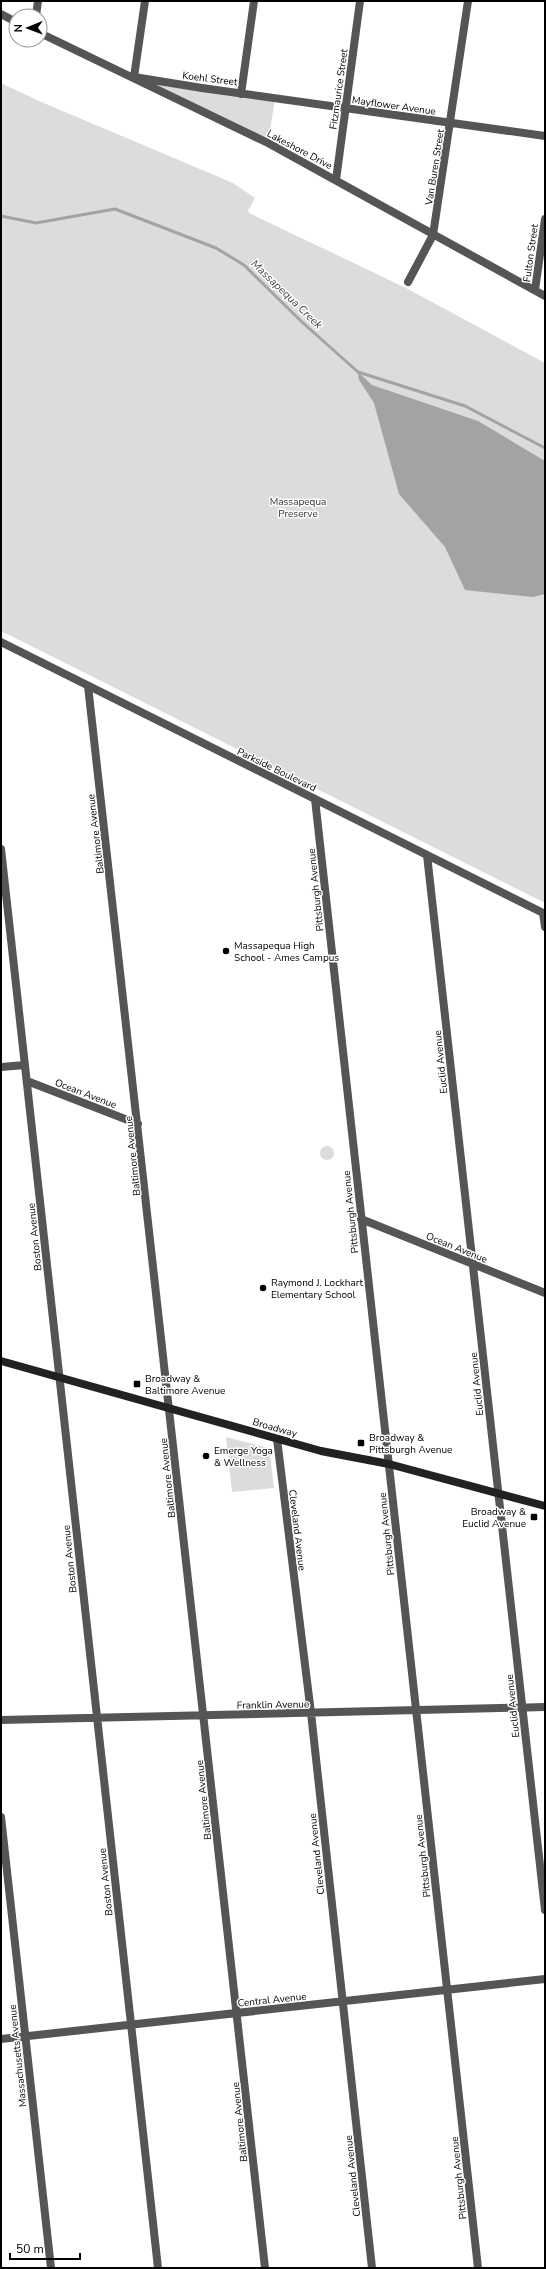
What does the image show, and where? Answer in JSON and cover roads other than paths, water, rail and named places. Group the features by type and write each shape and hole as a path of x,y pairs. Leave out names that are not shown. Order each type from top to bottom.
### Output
{"main road":[{"name":"Broadway","path":"1,1361 60,1376 321,1451 389,1464 545,1506"}],"street":[{"path":"134,77 145,1"},
{"name":"Koehl Street","path":"134,77 240,94 254,1"},
{"name":"Fitzmaurice Street","path":"336,180 360,1"},
{"name":"Van Buren Street","path":"408,282 433,235 451,123 468,1"},
{"name":"Lakeshore Drive","path":"48,37 268,143 545,296"},
{"name":"Mayflower Avenue","path":"240,94 545,136"},
{"name":"Fulton Street","path":"535,290 545,219"},
{"name":"Parkside Boulevard","path":"1,642 544,914"},
{"name":"Baltimore Avenue","path":"88,686 170,1407 265,2268"},
{"name":"Pittsburgh Avenue","path":"314,798 478,2268"},
{"name":"Boston Avenue","path":"1,849 158,2268"},
{"name":"Euclid Avenue","path":"427,855 545,1910"},
{"path":"544,914 545,927"},
{"path":"1,1067 25,1065"},
{"name":"Ocean Avenue","path":"27,1081 138,1124"},
{"name":"Ocean Avenue","path":"361,1218 545,1293"},
{"name":"Cleveland Avenue","path":"277,1438 311,1713 372,2268"},
{"name":"Franklin Avenue","path":"1,1720 545,1707"},
{"name":"Massachusetts Avenue","path":"1,1817 51,2268"},
{"name":"Central Avenue","path":"1,2040 545,1979"}],"waterway":[{"name":"Massapequa Creek","path":"1,216 36,223 115,209 216,248 244,265 302,322 358,372 465,406 545,448"}],"place":[{"name":"Massapequa High School - Ames Campus","path":"226,951"},
{"name":"Raymond J. Lockhart Elementary School","path":"263,1288"},
{"name":"Broadway & Baltimore Avenue","path":"137,1384"},
{"name":"Broadway & Pittsburgh Avenue","path":"361,1443"},
{"name":"Emerge Yoga & Wellness","path":"206,1456"},
{"name":"Broadway & Euclid Avenue","path":"534,1517"}],"park label":[{"name":"Massapequa Preserve","path":"298,506"}]}
